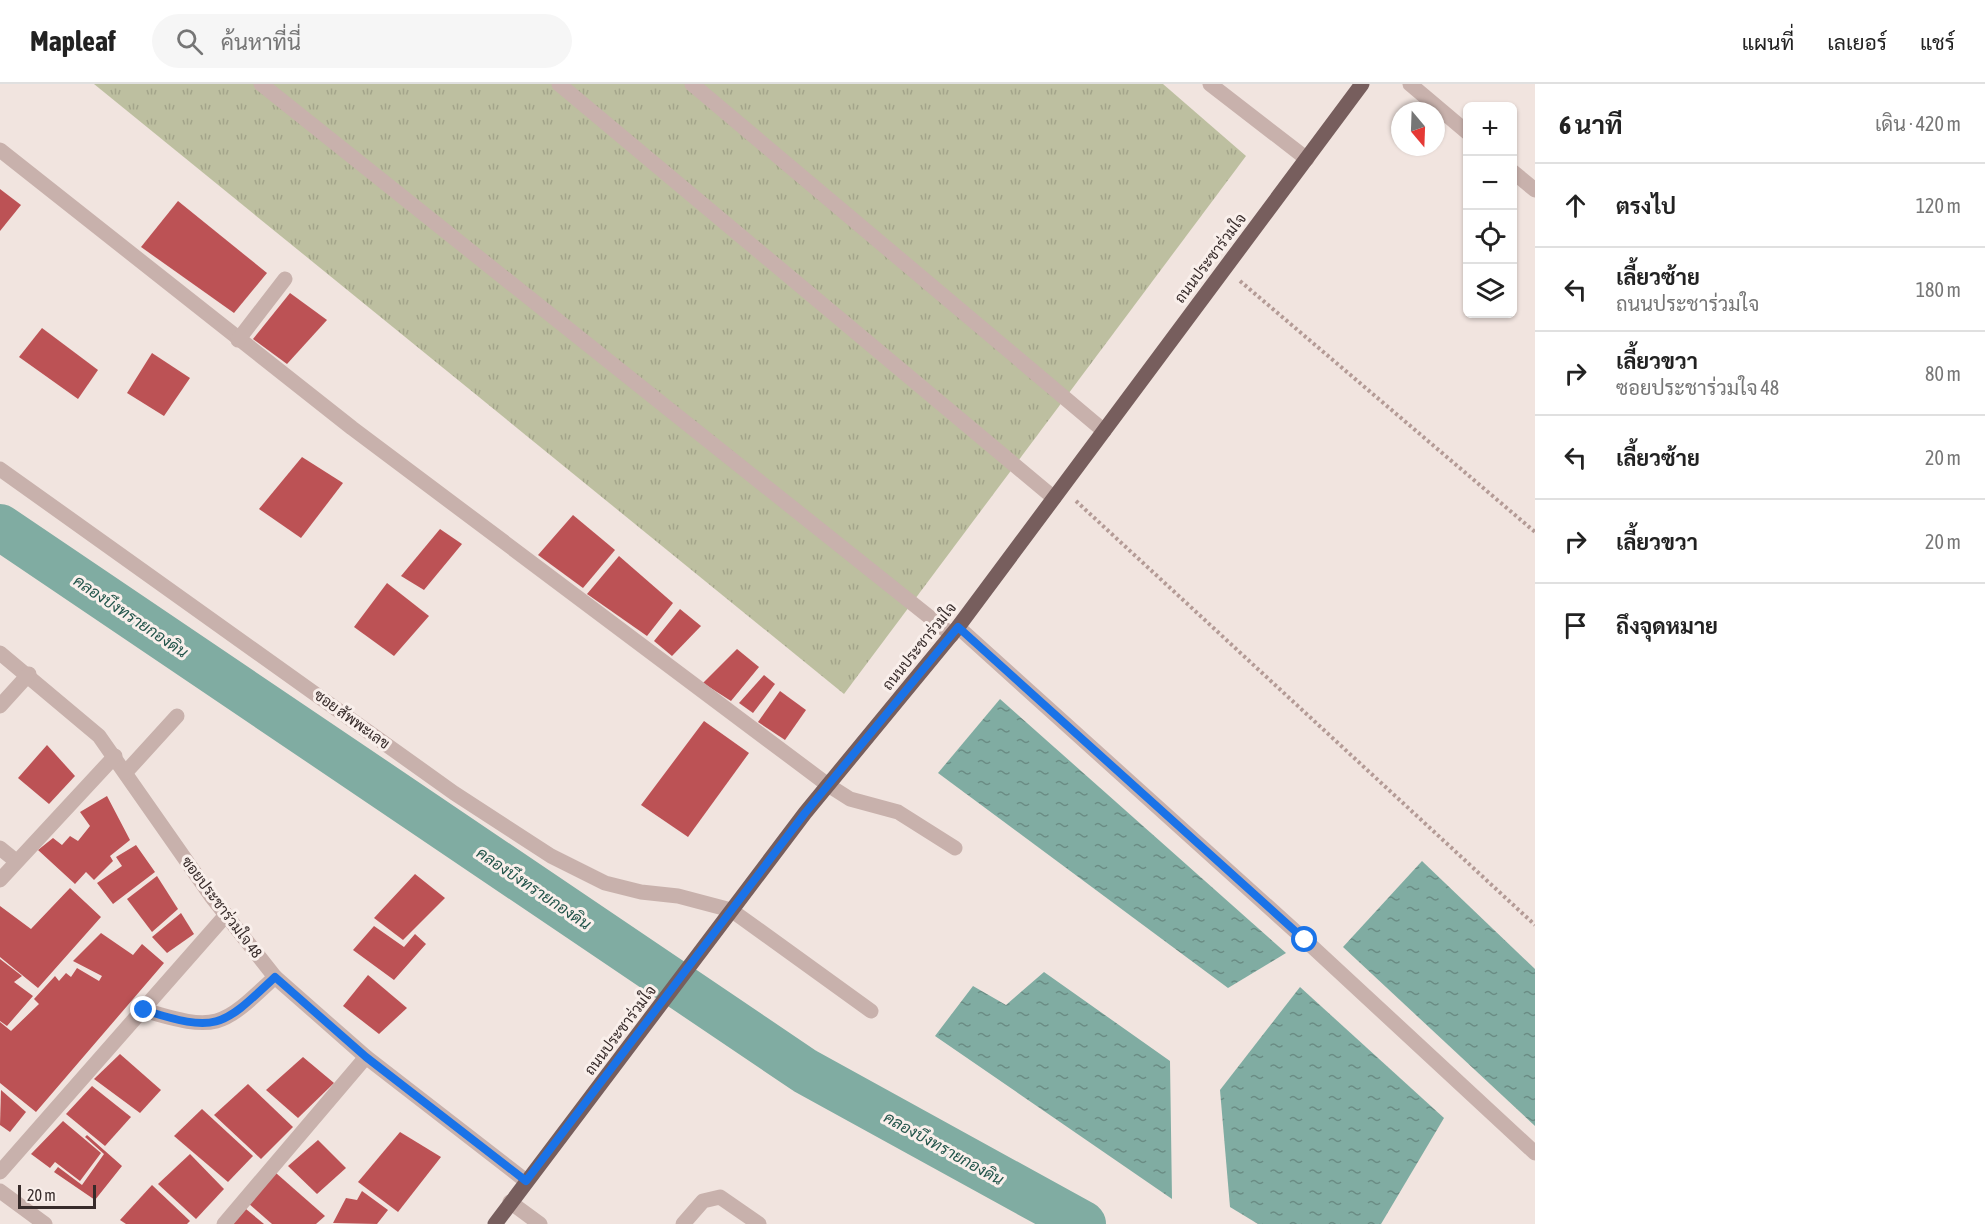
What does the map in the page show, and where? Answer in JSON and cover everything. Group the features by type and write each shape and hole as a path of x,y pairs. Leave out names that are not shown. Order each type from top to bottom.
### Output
{"main road":[{"name":"ถนนประชาร่วมใจ","path":"495,1224 731,910 828,785 955,631 1362,84"}],"street":[{"path":"261,84 955,631 1297,932 1535,1153"},
{"path":"559,84 1058,493"},
{"path":"692,84 1104,431"},
{"path":"1210,84 1307,159"},
{"path":"1410,84 1463,130"},
{"path":"0,150 238,340 828,785 850,799 898,812 955,848"},
{"path":"1517,175 1535,190"},
{"path":"238,340 285,279"},
{"name":"ซอย สัพพะเลข","path":"0,469 454,793 551,856 605,883 641,892 678,896 731,910"},
{"name":"ซอยประชาร่วมใจ 48","path":"0,652 29,674 99,736 226,915 275,977 366,1057 526,1181"},
{"path":"0,706 29,674"},
{"path":"126,772 177,716"},
{"path":"0,880 114,756"},
{"path":"0,848 16,861"},
{"path":"731,910 871,1011"},
{"path":"0,1172 226,915"},
{"path":"144,1010 200,1024 221,1022 239,1011 275,977"},
{"path":"224,1224 366,1057"},
{"path":"0,1191 45,1224"},
{"path":"683,1224 703,1201 720,1197 759,1224"},
{"path":"510,1203 540,1224"}],"path":[{"path":"1225,268 1535,532"},
{"path":"1058,493 1535,925"}],"green space":[{"path":"94,84 1163,84 1246,156 844,694"}],"water":[{"path":"1000,699 1286,953 1228,988 938,773"},
{"path":"1422,861 1535,969 1535,1126 1343,947"},
{"path":"1044,972 1170,1061 1172,1199 935,1036 973,986 1006,1005"},
{"path":"1300,987 1444,1118 1381,1224 1258,1224 1230,1207 1220,1090"}],"building":[{"path":"0,189 21,205 0,231"},
{"path":"178,201 267,273 234,313 141,247"},
{"path":"290,293 327,320 287,364 253,339"},
{"path":"42,328 98,370 78,399 19,357"},
{"path":"152,353 190,378 164,416 127,393"},
{"path":"302,457 343,483 301,538 259,509"},
{"path":"573,515 615,550 583,588 538,555"},
{"path":"440,529 462,544 424,590 401,576"},
{"path":"619,556 673,603 647,636 587,594"},
{"path":"387,583 429,616 394,656 354,627"},
{"path":"680,609 701,626 672,656 654,641"},
{"path":"737,649 759,667 731,701 703,683"},
{"path":"764,675 775,684 753,713 739,703"},
{"path":"780,691 806,710 785,740 758,722"},
{"path":"704,721 749,753 688,837 641,805"},
{"path":"47,745 75,776 49,804 18,778"},
{"path":"107,796 130,840 110,856 113,861 94,880 86,872 75,884 38,850 53,838 62,845 70,836 78,841 90,826 80,812"},
{"path":"136,845 155,872 113,904 97,883 122,866 116,857"},
{"path":"415,874 445,898 403,940 374,918"},
{"path":"157,876 178,909 152,932 127,899"},
{"path":"70,888 101,917 38,988 0,957 0,906 31,929"},
{"path":"181,913 194,934 167,953 152,937"},
{"path":"374,926 404,947 415,934 426,944 394,980 353,950"},
{"path":"101,933 133,955 142,944 164,963 36,1112 0,1083 0,1022 11,1031 39,1004 34,999 55,976 59,981 66,973 71,977 77,968 99,981 102,976 73,961"},
{"path":"0,959 22,976 14,982 33,996 7,1026 0,1021"},
{"path":"368,975 407,1008 379,1034 343,1006"},
{"path":"120,1054 161,1090 140,1113 94,1079"},
{"path":"303,1057 334,1083 298,1118 266,1090"},
{"path":"248,1084 293,1127 261,1159 214,1115"},
{"path":"92,1086 131,1117 105,1146 66,1114"},
{"path":"1,1090 26,1112 10,1132 0,1125"},
{"path":"202,1109 253,1156 228,1182 174,1136"},
{"path":"63,1121 101,1153 80,1181 55,1162 50,1168 31,1154"},
{"path":"400,1132 441,1157 398,1212 358,1182"},
{"path":"87,1135 122,1166 95,1200 54,1172 58,1167 82,1185 104,1154 85,1137"},
{"path":"318,1140 346,1168 317,1194 288,1166"},
{"path":"190,1154 224,1189 196,1219 158,1184"},
{"path":"276,1173 325,1216 316,1224 272,1224 248,1203"},
{"path":"152,1185 190,1221 187,1224 126,1224 120,1220"},
{"path":"362,1191 388,1210 377,1224 333,1223 346,1198 357,1200"},
{"path":"246,1209 264,1224 233,1224"}],"waterway":[{"name":"คลองบึงทรายกองดิน","path":"0,527 805,1071 1083,1224"}],"route":[{"path":"144,1010 200,1024 221,1022 239,1011 275,977 366,1057 526,1181 805,813 958,627 1305,940"}]}
